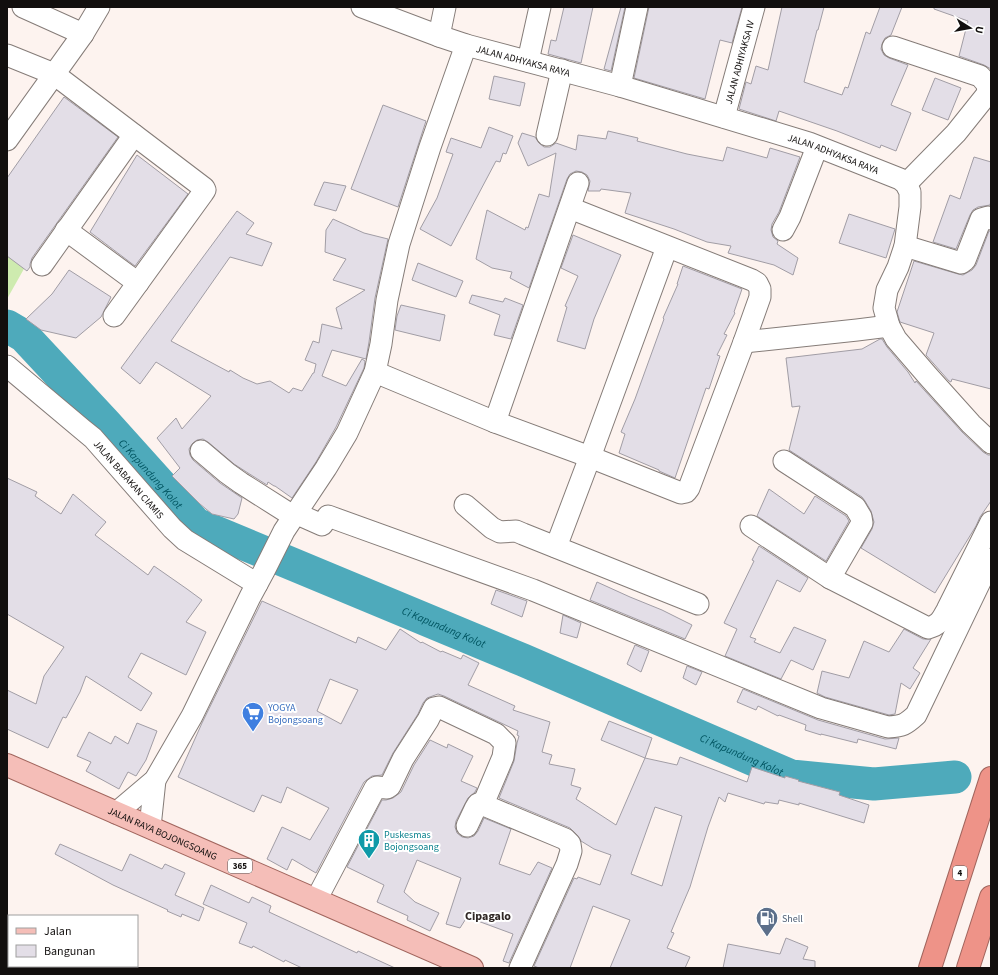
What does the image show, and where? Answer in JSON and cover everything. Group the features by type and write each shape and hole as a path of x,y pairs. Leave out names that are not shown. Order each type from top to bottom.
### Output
{"highway":[{"name":"4","path":"930,968 991,778"},
{"path":"968,968 991,898"},
{"path":"979,934 991,902"}],"main road":[{"name":"JALAN RAYA BOJONGSOANG","path":"7,765 472,968"}],"street":[{"path":"23,7 83,34"},
{"path":"7,140 83,34 99,7"},
{"path":"439,36 445,7"},
{"path":"528,61 540,7"},
{"path":"620,86 636,7"},
{"name":"JALAN ADHIYAKSA IV","path":"724,117 754,7"},
{"name":"JALAN ADHYAKSA RAYA","path":"371,9 439,36 620,86 809,143 900,179 906,184"},
{"path":"116,812 155,780 192,716 291,520 326,468 346,433 374,372 381,344 387,300 399,244 430,147 466,44"},
{"path":"894,46 980,76 988,84 988,93 956,133 906,184 910,192 910,207 905,246 898,267 887,290 884,308 889,326 896,339 971,424 989,434"},
{"path":"7,56 54,74 205,190 114,316"},
{"path":"546,135 562,70"},
{"path":"42,265 134,135"},
{"path":"783,230 790,217 817,147"},
{"path":"495,422 578,183"},
{"path":"374,372 495,422 590,456 681,493 686,492 689,488 744,342 760,297 760,289 752,280 570,208"},
{"path":"905,246 961,263 965,260 981,219 988,217 991,218"},
{"path":"66,230 138,283"},
{"path":"556,547 668,247"},
{"path":"744,342 889,326"},
{"name":"JALAN BABAKAN CIAMIS","path":"7,366 93,438 172,528 185,540 261,577"},
{"path":"201,451 227,473 291,520 322,525 328,516 533,590 821,708 888,727 898,727 907,724 916,715 991,559"},
{"path":"784,461 856,508 861,516 862,523 830,578"},
{"path":"465,505 492,528 500,532 516,531 698,604"},
{"path":"752,526 830,578 928,628 935,626 941,621 948,610 991,522"},
{"path":"316,900 375,788 387,788 390,786 403,759 434,708 439,707 496,734 505,743 503,757 484,802 478,804 468,826"},
{"path":"150,827 155,780"},
{"path":"484,802 486,806 565,839 570,844 571,851 567,864 520,968"}],"green space":[{"path":"7,255 25,267 7,299"}],"building":[{"path":"564,7 593,7 581,63 548,54 551,40 556,41"},
{"path":"621,7 625,7 611,71 604,69"},
{"path":"649,7 742,7 732,43 720,40 705,99 634,78"},
{"path":"782,7 824,7 804,82 842,95 845,87 848,88 866,32 870,34 880,7 902,7 891,35 885,38 881,49 884,55 889,58 908,65 891,105 911,113 896,151 881,145 880,148 779,111 776,121 739,109 746,82 751,84 756,66 768,70"},
{"path":"934,7 991,7 991,69 959,56 968,21 934,9"},
{"path":"494,76 525,83 520,106 489,99"},
{"path":"935,78 961,88 948,120 922,110"},
{"path":"64,97 118,137 32,258 30,267 27,271 7,256 7,178"},
{"path":"383,105 426,121 398,207 351,189"},
{"path":"489,127 513,136 506,154 503,153 500,162 496,161 451,246 420,229 437,198 453,154 446,152 451,138 481,148"},
{"path":"608,131 638,138 637,141 687,154 723,161 727,147 767,158 770,148 800,157 779,212 772,224 771,230 773,237 778,241 777,244 798,258 793,275 774,265 728,253 731,246 707,242 674,229 625,213 631,193 601,189 600,191 588,191 590,181 587,175 576,171 570,174 567,179 529,288 510,278 512,272 492,268 476,259 487,210 525,230 526,227 528,228 539,194 549,197 556,153 528,166 518,143 522,133 535,137 544,147 550,147 556,143 576,150 578,135 606,139"},
{"path":"137,155 188,194 135,266 90,232"},
{"path":"974,157 991,162 990,205 978,207 973,210 956,249 933,242 950,195 960,199"},
{"path":"324,182 346,186 336,211 314,205"},
{"path":"237,211 254,223 246,234 272,243 262,266 230,257 171,341 229,372 230,370 257,384 270,381 289,393 293,388 302,391 314,373 316,364 305,360 313,341 319,343 322,324 342,329 336,308 365,290 333,280 346,259 325,252 326,230 333,219 364,233 388,239 375,298 366,359 332,350 322,376 346,386 362,359 365,361 364,368 336,427 316,462 292,498 275,486 268,482 267,485 234,464 203,439 197,440 189,449 193,460 220,483 242,498 238,514 234,519 212,514 172,476 180,468 157,438 176,418 182,429 211,396 156,362 140,384 121,368"},
{"path":"849,214 895,229 886,258 839,243"},
{"path":"989,231 991,231 991,389 952,379 951,382 949,381 926,355 934,333 900,322 897,312 914,261 963,275 972,270 976,265"},
{"path":"573,235 621,255 594,319 585,349 557,341 567,307 565,306 578,276 561,268"},
{"path":"418,263 463,281 456,297 412,280"},
{"path":"683,266 742,289 734,312 735,313 724,334 727,335 717,355 720,356 709,389 706,388 675,478 619,453 625,434 621,432 635,399 664,319 663,318 678,284"},
{"path":"69,270 111,297 101,317 76,338 41,330 26,319 52,294"},
{"path":"472,295 503,302 505,298 523,305 511,339 494,335 500,315 469,303"},
{"path":"401,305 445,315 440,341 395,330 397,316"},
{"path":"882,339 915,383 916,381 962,432 983,452 991,455 991,501 935,593 861,548 872,529 874,522 871,511 865,501 862,497 789,450 800,406 792,407 786,358 862,349"},
{"path":"7,478 37,492 35,496 61,514 73,494 106,522 95,535 148,575 154,566 202,600 186,622 206,632 186,675 141,653 128,677 152,693 141,711 86,676 80,692 66,718 63,717 48,748 7,729 7,690 36,704 44,676 64,647 7,614"},
{"path":"769,489 804,514 815,496 846,516 849,521 826,561 757,516"},
{"path":"759,546 808,578 800,592 777,580 750,637 756,639 754,642 780,653 794,627 826,640 813,670 791,660 781,679 725,656 737,629 724,623 754,561 752,560"},
{"path":"597,582 662,610 692,625 685,639 590,600"},
{"path":"496,590 527,601 522,617 491,604"},
{"path":"262,601 356,643 358,637 386,650 400,629 421,643 422,642 441,652 442,651 461,659 463,655 479,663 468,685 515,706 513,710 550,722 542,752 552,755 549,764 575,769 571,785 581,788 576,799 616,825 645,758 677,765 680,757 747,782 752,767 785,778 785,776 840,792 839,795 869,805 864,823 799,803 799,805 779,800 778,804 765,802 764,804 728,793 725,802 719,797 708,827 690,887 671,932 674,933 667,948 690,957 685,968 610,968 630,920 593,906 570,968 539,968 534,966 574,878 577,879 578,877 600,885 611,855 594,849 581,841 570,828 499,798 514,761 519,736 517,735 518,731 444,696 438,694 427,698 393,753 382,775 372,776 364,782 316,873 292,859 287,870 267,859 282,827 310,840 329,808 287,787 281,803 262,795 254,812 178,777 202,723","holes":["330,679 358,690 341,724 317,711","655,807 682,816 662,886 631,874"]},
{"path":"563,615 581,623 577,638 560,633"},
{"path":"904,629 923,639 931,639 913,668 920,673 910,689 901,683 895,714 889,715 825,697 817,693 822,671 849,678 864,641 889,652"},
{"path":"635,645 649,651 641,672 627,664"},
{"path":"687,666 702,672 696,685 683,678"},
{"path":"743,689 818,720 885,739 899,738 896,749 858,739 857,743 805,730 806,725 779,715 778,716 758,706 756,710 737,702"},
{"path":"609,721 652,738 645,758 601,740"},
{"path":"137,723 157,731 146,760 136,776 128,772 119,789 86,771 91,762 77,756 89,732 111,744 115,736 128,744"},
{"path":"430,740 447,748 448,744 473,756 461,781 477,788 468,798 456,821 455,827 457,833 462,837 468,838 474,836 484,818 511,829 499,864 530,875 538,862 552,868 509,963 503,961 513,934 467,917 460,928 446,924 461,878 417,860 404,892 415,902 439,913 430,931 407,920 408,916 377,902 384,885 347,867 382,800 393,798 401,792 414,765"},
{"path":"60,844 122,871 130,854 162,869 165,864 185,873 175,895 204,908 199,921 182,914 181,917 167,911 168,910 113,885 55,854"},
{"path":"211,885 249,903 252,897 271,906 269,912 357,953 358,951 395,968 302,968 285,960 284,962 253,946 252,948 239,943 247,923 203,904"},
{"path":"786,938 808,947 803,959 815,961 815,968 723,968 728,944 780,954"}],"waterway":[{"name":"Ci Kapundung Kolot","path":"7,326 24,336 196,524 523,660 791,776 874,784 955,777"}],"place":[{"name":"YOGYA Bojongsoang","path":"253,732"},
{"name":"Puskesmas Bojongsoang","path":"369,860"},
{"name":"Shell","path":"767,938"}],"district":[{"name":"Cipagalo","path":"488,916"}]}
